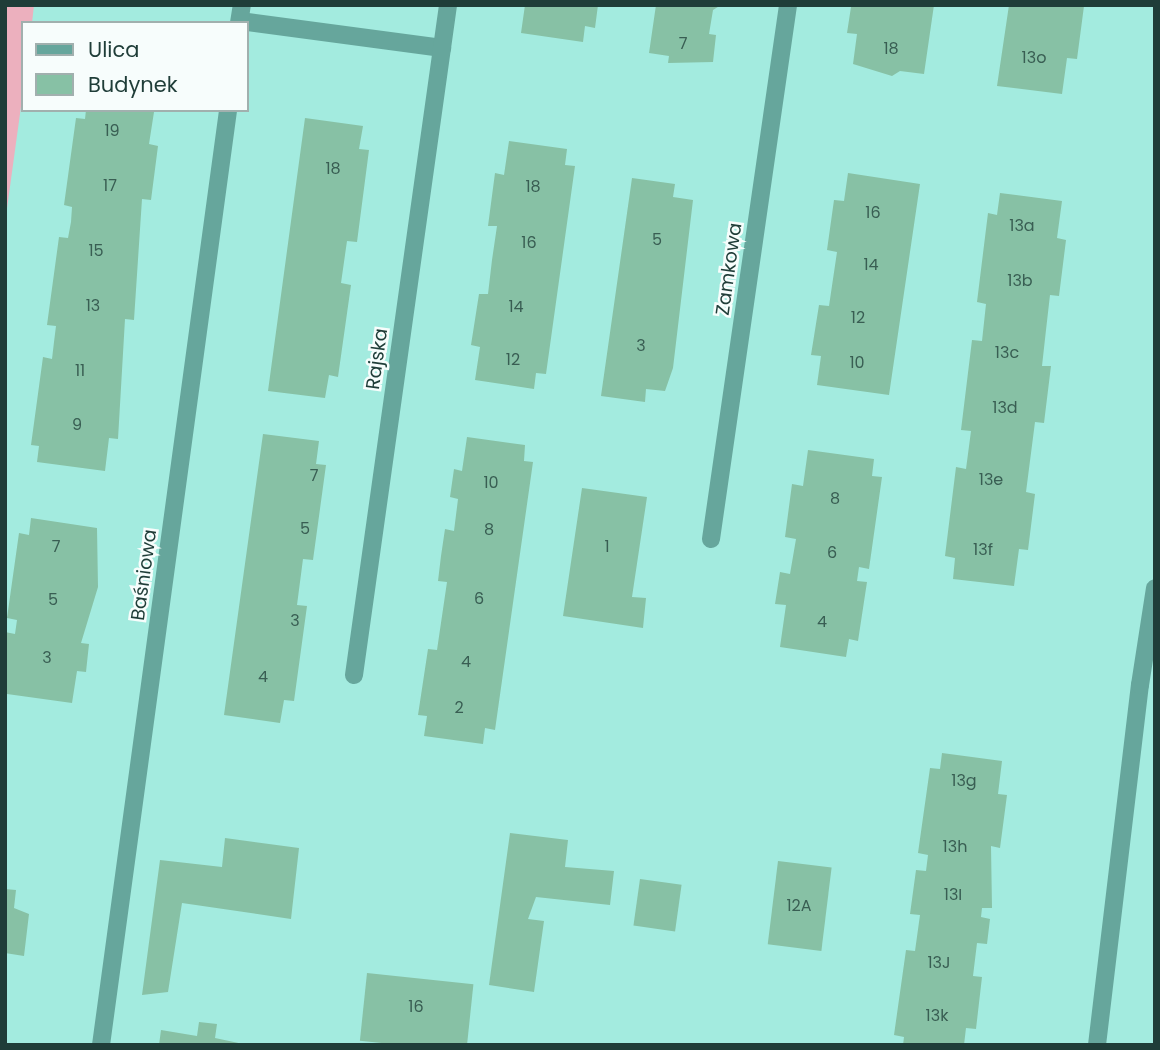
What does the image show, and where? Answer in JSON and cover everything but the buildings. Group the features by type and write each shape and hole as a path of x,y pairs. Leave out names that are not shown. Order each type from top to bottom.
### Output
{"street":[{"name":"Rajska","path":"354,675 448,5"},
{"name":"Zamkowa","path":"711,539 788,5"},
{"path":"240,17 442,48"},
{"name":"Baśniowa","path":"101,1045 228,112"},
{"path":"1097,1045 1140,685 1155,587"}],"shaded area":[{"path":"5,5 34,5 32,21 21,21 21,107 5,223"}]}
